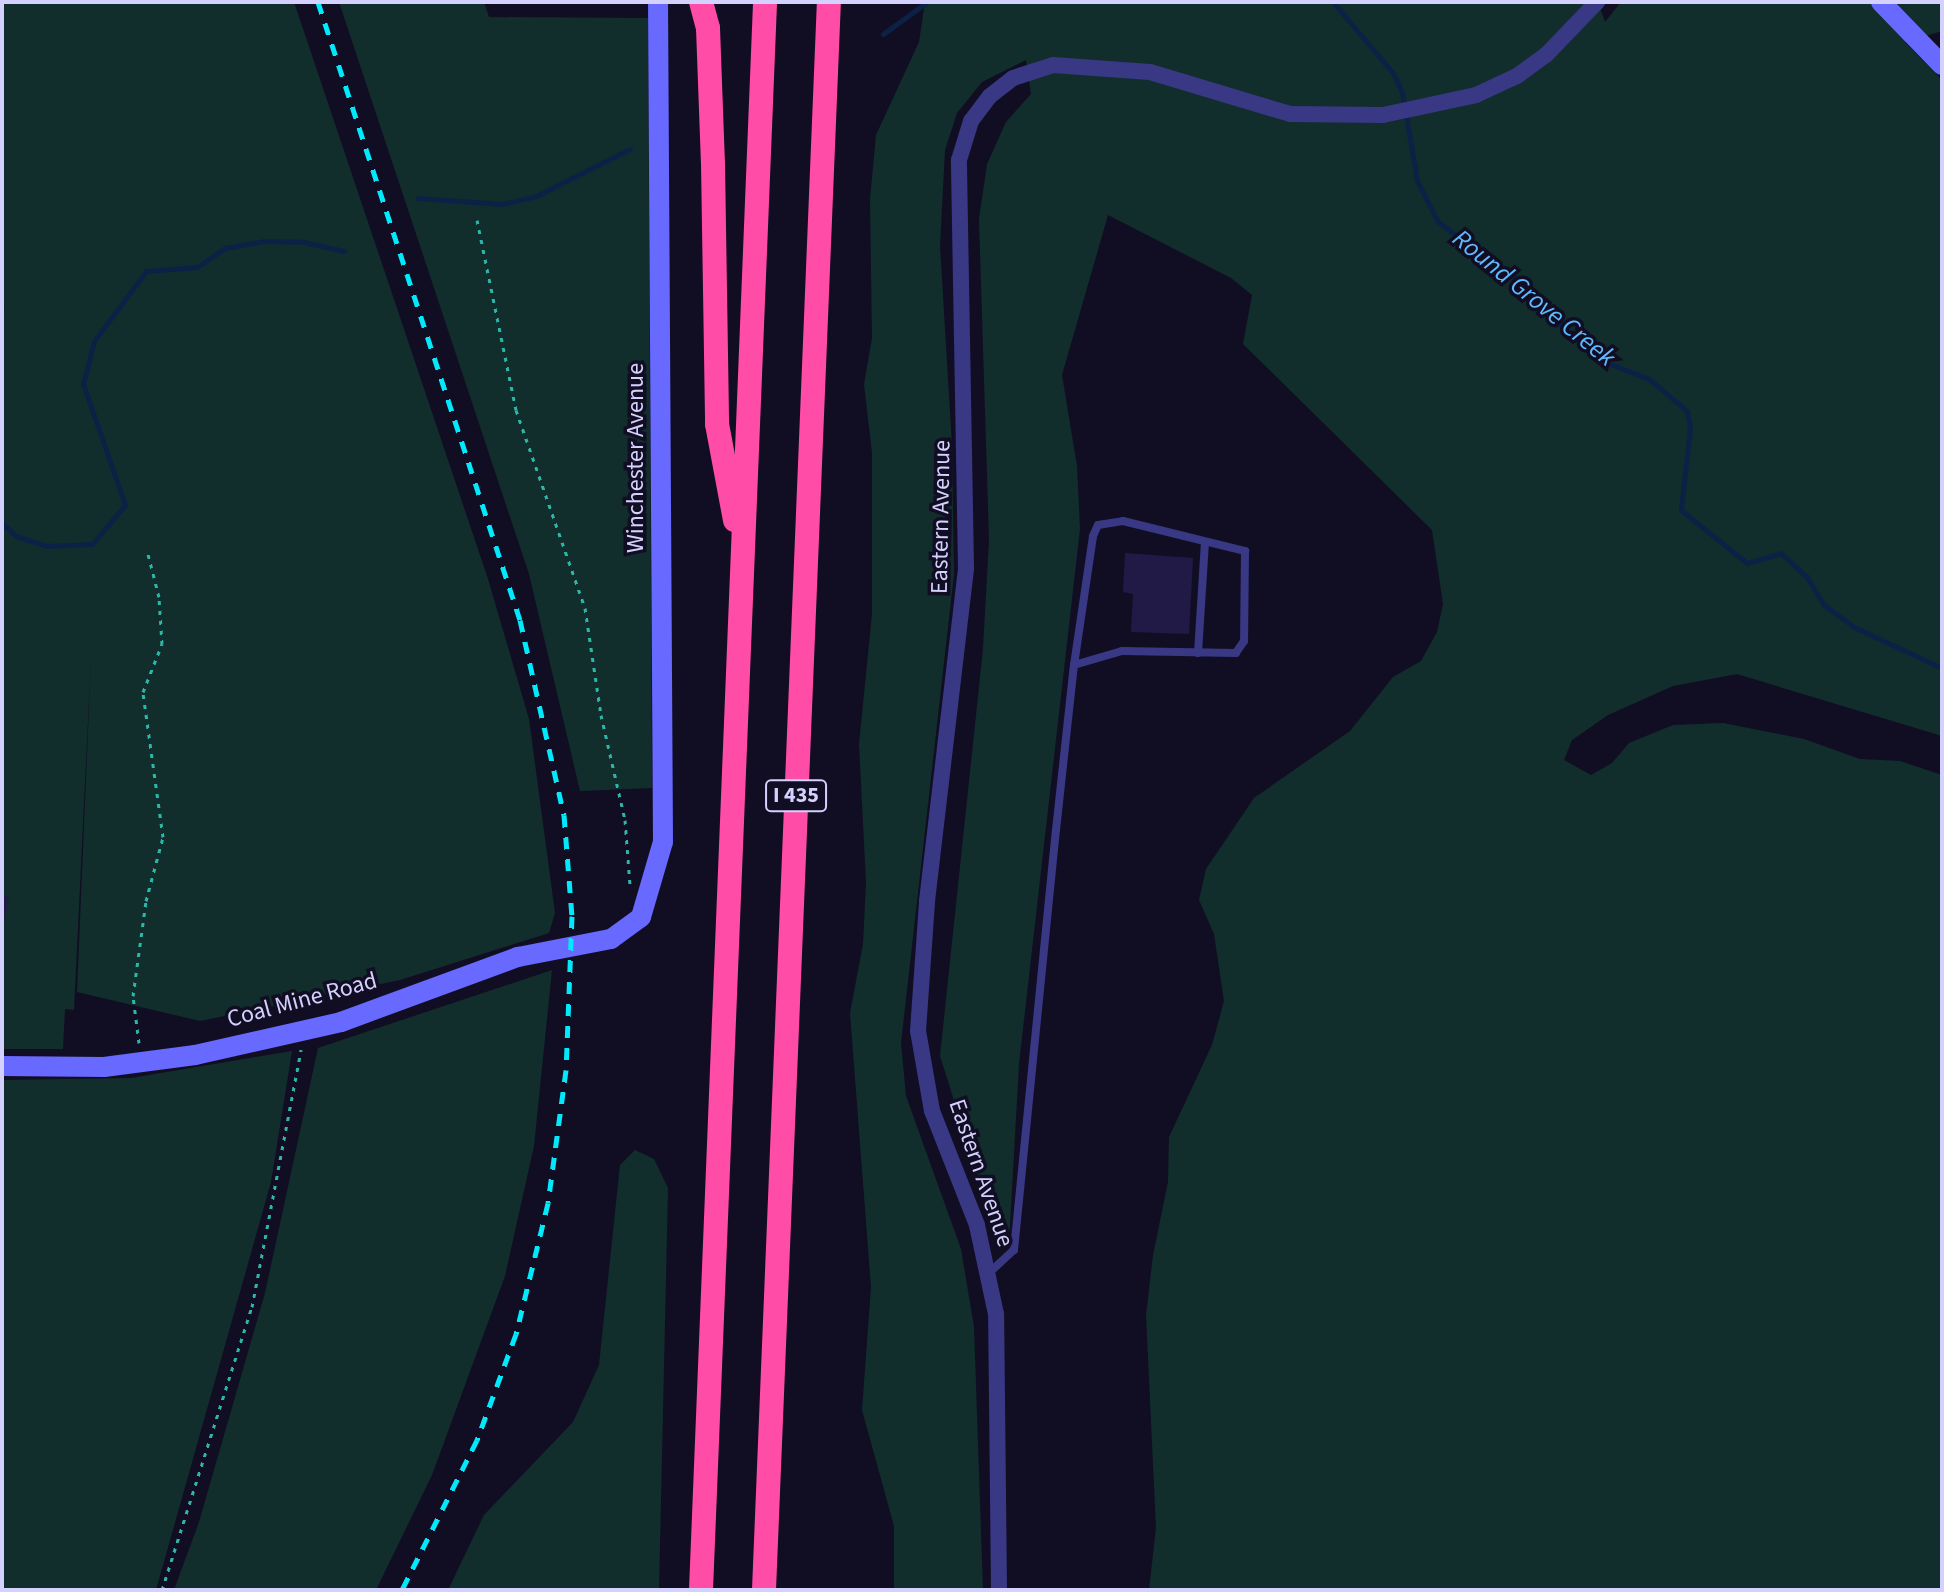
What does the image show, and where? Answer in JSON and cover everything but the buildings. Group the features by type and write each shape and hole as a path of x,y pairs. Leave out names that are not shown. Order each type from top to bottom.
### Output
{"highway":[{"path":"701,2 708,28 717,424 743,566"},
{"path":"708,28 714,2"},
{"name":"I 435","path":"701,1590 765,2"},
{"name":"I 435","path":"764,1590 829,2"}],"street":[{"name":"Winchester Avenue","path":"641,916 663,842 658,2"},
{"name":"Eastern Avenue","path":"999,1590 996,1314 977,1225 932,1111 918,1031 927,901 966,568 959,160 971,121 990,96 1013,78 1053,65 1150,72 1290,114 1360,117 1460,98 1517,76 1546,55 1597,2"},
{"path":"1881,2 1942,65"},
{"name":"Coal Mine Road","path":"2,1066 104,1067 341,1022 518,957 611,939 641,916"}],"lane":[{"path":"989,1273 1014,1250 1074,665 1098,525 1123,521 1160,527 1245,551 1244,641 1236,653 1122,651 1074,665"},
{"path":"1198,653 1205,542"}],"path":[{"path":"477,220 516,410 585,608 601,715 625,820 641,916"},
{"path":"141,1062 133,996 146,901 163,837 143,692 162,644 159,597 148,554"},
{"path":"162,1590 252,1307 304,1030"}],"green space":[{"path":"2,2 294,2 488,579 529,719 555,913 549,933 400,980 200,1021 77,992 91,659 74,1010 65,1009 63,1049 2,1049"},
{"path":"339,2 484,2 489,17 648,18 652,788 580,791 529,574"},
{"path":"925,2 1598,2 1605,22 1621,2 1942,2 1942,31 1905,42 1942,80 1942,736 1737,674 1673,686 1608,715 1572,740 1564,760 1591,775 1612,763 1629,743 1673,725 1723,723 1804,739 1860,759 1900,761 1942,775 1942,1590 1149,1590 1156,1528 1146,1315 1153,1255 1168,1182 1169,1137 1212,1045 1224,1001 1214,934 1199,900 1206,869 1254,798 1350,731 1393,677 1421,661 1437,632 1443,604 1432,530 1243,344 1252,295 1231,278 1108,215 1062,375 1077,466 1080,529 1019,1064 1009,1243 1000,1246 940,1056 983,649 989,540 979,219 987,164 1006,122 1031,94 1026,60 982,82 957,113 945,150 940,246 952,445 954,574 901,1043 906,1096 961,1249 974,1327 983,1590 894,1590 894,1526 862,1410 871,1287 850,1013 863,944 866,882 859,744 872,614 872,453 864,384 872,338 870,199 876,135 919,42"},
{"path":"552,970 534,1146 505,1276 432,1475 376,1590 174,1590 199,1522 265,1293 318,1048"},
{"path":"292,1051 271,1182 156,1590 2,1590 2,1080 131,1078"},
{"path":"635,1150 654,1159 668,1188 659,1590 448,1590 484,1515 573,1422 599,1365 620,1165"}],"waterway":[{"name":"Round Grove Creek","path":"883,34 927,2"},
{"name":"Round Grove Creek","path":"1333,2 1393,73 1402,92 1417,181 1438,222 1534,291 1559,324 1605,362 1649,379 1687,411 1690,428 1681,510 1747,563 1781,553 1807,577 1824,605 1854,627 1942,668"},
{"name":"Round Grove Creek","path":"418,198 502,204 536,196 630,149"},
{"name":"Round Grove Creek","path":"2,523 16,536 46,546 92,544 125,505 83,384 94,341 146,271 197,267 225,248 264,241 303,242 344,251"}],"railway":[{"path":"318,2 520,620 564,815 572,916 566,1070 548,1203 516,1334 477,1440 402,1590"}]}
